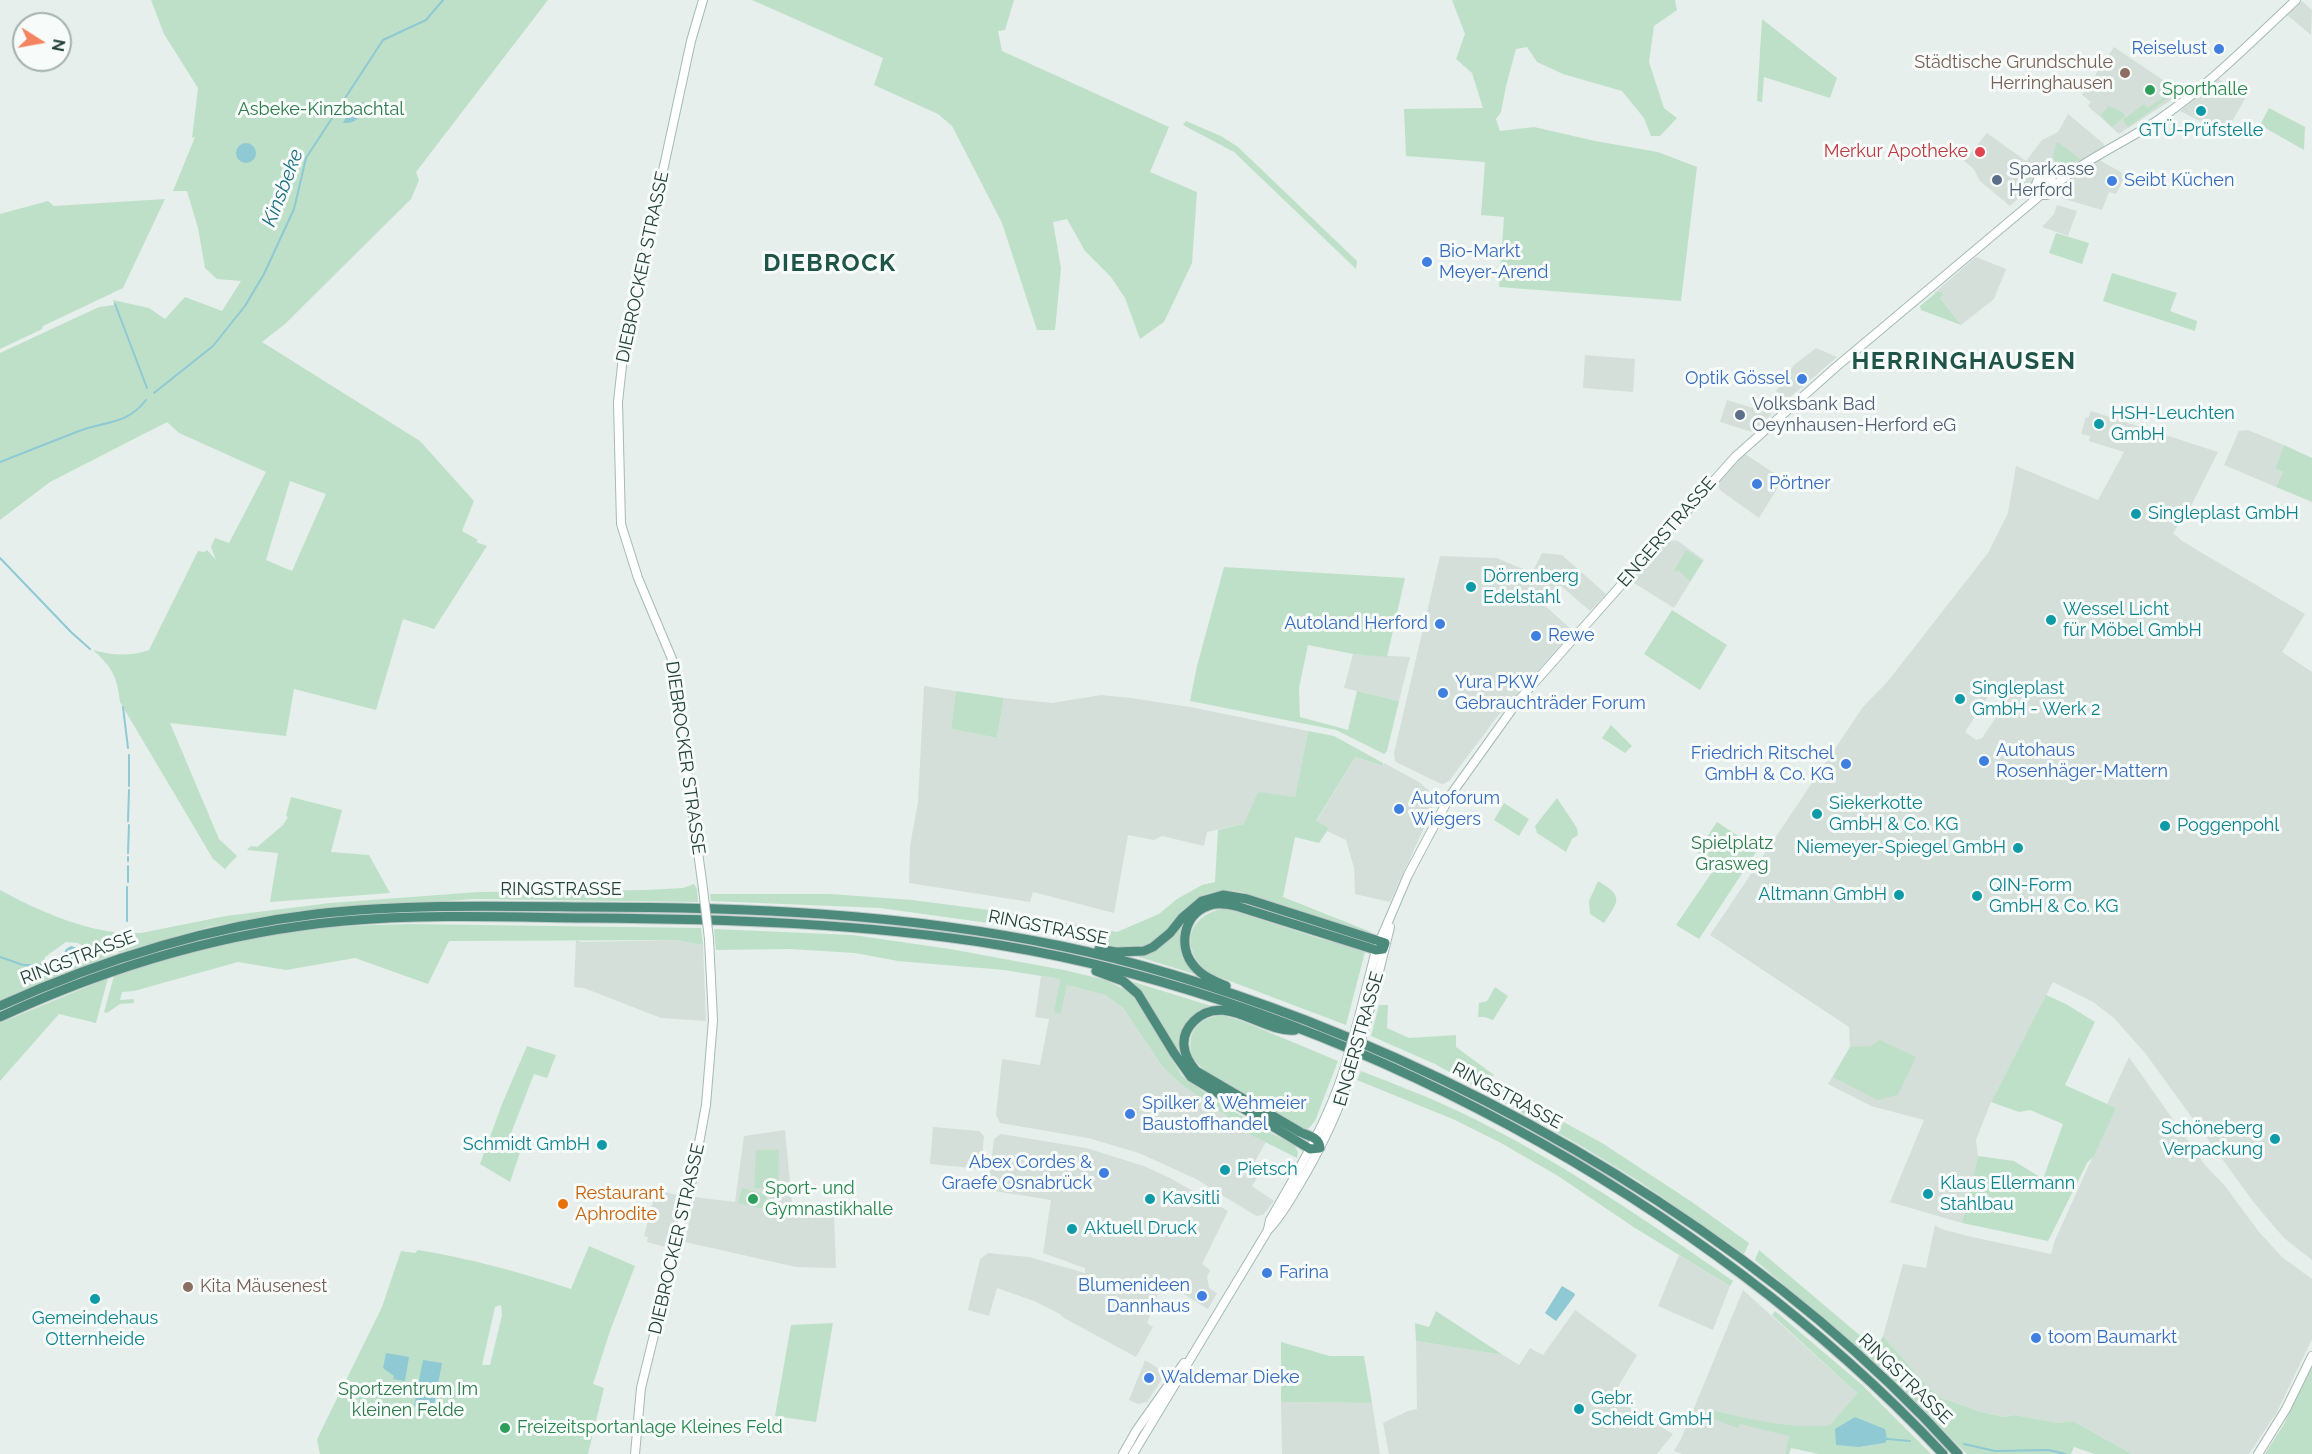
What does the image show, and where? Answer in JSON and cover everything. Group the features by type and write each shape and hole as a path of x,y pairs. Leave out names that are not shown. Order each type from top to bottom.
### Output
{"highway":[{"path":"1065,946 1079,945 1116,952 1144,951 1153,947 1170,933 1193,907 1213,896 1247,899 1380,945"},
{"path":"1239,996 1234,989 1204,976 1188,957 1184,938 1186,929 1192,918 1207,906 1217,904 1236,906 1380,945"},
{"name":"RINGSTRASSE","path":"0,1017 113,965 203,934 260,922 349,911 448,907 671,908 802,913 877,918 952,927 1065,946 1160,970 1239,996 1355,1040 1445,1081 1544,1133 1616,1176 1728,1251 1796,1302 1902,1396 1958,1454"},
{"name":"RINGSTRASSE","path":"0,1006 71,975 205,943 262,932 350,920 433,917 673,919 800,924 877,929 950,938 1055,956 1153,980 1300,1030 1402,1073 1474,1108 1577,1164 1648,1209 1752,1282 1817,1334 1883,1393 1943,1454"},
{"path":"1055,956 1070,965 1115,977 1132,988 1191,1077 1315,1148 1318,1141 1315,1138 1300,1132 1205,1078 1190,1064 1184,1048 1189,1026 1204,1014 1213,1011 1234,1012 1285,1031 1300,1030"}],"main road":[{"name":"DIEBROCKER STRASSE","path":"635,1454 641,1388 693,1176 706,1105 713,1020 709,939 672,659 638,578 621,524 618,428 620,382 623,356 691,41 703,0"},
{"path":"2052,183 2157,120 2186,99 2296,0"},
{"path":"2044,177 2052,183 2051,192 2040,191 2040,179 2044,177"},
{"name":"ENGERSTRASSE","path":"1133,1454 1268,1230 1292,1198 1315,1148 1336,1116 1363,1019 1380,945 1397,903 1413,865 1450,796 1500,724 1550,662 1685,511 1755,438 2040,191"},
{"name":"ENGERSTRASSE","path":"1315,1138 1348,1071"},
{"name":"ENGERSTRASSE","path":"1123,1454 1169,1382 1194,1351"}],"street":[{"path":"2258,1454 2286,1409 2312,1356"}],"shaded area":[{"path":"2302,1 2312,10 2311,35 2287,15"},
{"name":"Städtische Grundschule Herringhausen","path":"2114,47 2182,93 2119,134 2088,106 2091,102 2082,95"},
{"path":"2218,79 2247,95 2225,134 2180,111"},
{"path":"2068,114 2104,144 2101,161 2126,175 2116,194 2109,192 2102,210 2061,198 2052,180 2039,175 2010,206 1980,181 1973,168 1964,161 1987,133 2026,161 2042,140 2058,132"},
{"path":"2057,205 2077,211 2068,236 2042,227 2054,214"},
{"path":"1976,257 2006,269 1994,299 1961,325 1940,298 1944,295 1942,292 1934,293"},
{"path":"1816,348 1837,357 1788,399 1776,391 1794,365"},
{"path":"1585,355 1635,359 1633,392 1583,388"},
{"path":"1727,400 1772,414 1752,432 1720,422"},
{"path":"2091,411 2218,452 2192,504 2173,533 2182,541 2305,614 2282,652 2312,672 2312,1260 2284,1238 2255,1204 2145,1053 2114,1018 2093,1002 2053,982 1991,1102 1976,1140 1978,1156 1962,1223 1890,1202 1924,1120 1871,1106 1828,1084 1850,1047 1849,1027 1710,935 1863,707 1888,681 1988,553 2008,513 2016,466 2098,500 2124,452 2089,441 2090,436 2081,434 2086,417 2088,418","holes":["1997,683 2012,693 1982,738 1976,740 1965,732"]},
{"path":"2248,430 2284,445 2275,469 2283,472 2276,487 2224,465 2239,431"},
{"path":"1745,454 1783,479 1759,518 1721,491 1718,486 1720,479"},
{"path":"1668,540 1678,541 1704,560 1674,608 1631,581"},
{"path":"1542,553 1562,555 1606,594 1590,611 1561,586 1541,602 1573,631 1497,717 1449,781 1439,783 1395,761 1394,753 1440,556 1497,558 1533,571"},
{"path":"1353,654 1410,657 1399,701 1344,688"},
{"path":"924,686 956,691 951,729 997,738 1004,698 1052,703 1101,695 1190,707 1308,731 1295,798 1244,824 1207,832 1204,846 1162,836 1154,840 1128,835 1114,913 1033,892 1030,902 909,883 910,846 918,802"},
{"path":"1355,757 1383,766 1384,763 1419,782 1435,796 1430,815 1390,902 1355,894 1354,868 1346,840 1327,831 1329,828 1316,822"},
{"path":"576,940 581,942 676,940 703,945 706,1021 661,1018 584,988 574,987"},
{"path":"1041,976 1060,979 1055,1012 1061,1013 1067,985 1105,995 1123,1008 1162,1066 1228,1117 1225,1122 1266,1142 1249,1172 1257,1178 1252,1186 1274,1201 1263,1215 1256,1216 1196,1179 1139,1153 1088,1138 1000,1123 996,1115 1002,1059 1040,1065 1049,1019 1035,1017"},
{"path":"2129,1057 2205,1165 2225,1186 2259,1232 2282,1257 2312,1279 2312,1339 2277,1412 2249,1454 2132,1454 2073,1421 2058,1423 2015,1415 2004,1417 1978,1411 1942,1398 1928,1387 1883,1336 1903,1264 1926,1268 1935,1225 1941,1229 1968,1236 2051,1254 2055,1240 2115,1108 2107,1104"},
{"path":"933,1127 979,1131 984,1136 981,1169 930,1164"},
{"path":"785,1130 793,1213 834,1215 836,1268 796,1267 685,1242 694,1197 735,1202 744,1136"},
{"path":"1001,1134 1086,1148 1144,1166 1228,1211 1202,1264 1210,1270 1207,1277 1209,1288 1217,1293 1208,1309 1163,1281 1147,1323 1153,1327 1136,1357 1034,1301 997,1288 989,1316 968,1310 980,1259 988,1253 1029,1257 1085,1273 1085,1268 1043,1253 1051,1200 988,1190 994,1139"},
{"path":"656,1190 682,1196 670,1244 666,1243 665,1247 647,1242 648,1237 644,1236"},
{"path":"1679,1255 1730,1286 1713,1330 1658,1306"},
{"path":"1743,1290 1857,1393 1830,1425 1792,1426 1785,1454 1683,1454 1674,1451 1681,1439"},
{"path":"1575,1310 1637,1355 1612,1397 1673,1434 1657,1454 1389,1454 1383,1423 1417,1409 1416,1341 1503,1355 1519,1365 1530,1348 1543,1355"},
{"path":"1145,1360 1166,1373 1147,1402 1138,1404 1129,1400"},
{"path":"1281,1402 1372,1403 1380,1454 1282,1454"}],"green space":[{"name":"Asbeke-Kinzbachtal","path":"151,0 548,0 416,172 419,180 411,199 285,324 262,342 420,441 474,501 462,531 478,540 476,542 487,546 434,629 403,619 376,710 294,689 286,736 170,723 219,839 237,856 225,869 213,859 120,702 112,673 93,650 135,654 149,650 198,551 207,550 216,560 211,547 215,538 229,543 266,472 179,433 167,422 50,482 0,520 0,353 99,307 114,305 113,300 149,308 165,319 185,297 222,311 241,281 217,279 205,268 198,228 187,191 173,191 195,137 192,138 198,88 164,34","holes":["290,481 326,494 292,571 266,560"]},
{"path":"752,0 1014,0 1005,30 998,31 1002,51 1169,127 1150,172 1197,192 1192,263 1164,322 1140,339 1125,298 1111,277 1085,251 1067,219 1053,222 1061,268 1055,330 1037,330 1002,223 952,126 938,114 874,85 883,58"},
{"path":"1452,0 1675,0 1677,10 1654,26 1649,62 1664,108 1677,118 1660,136 1651,136 1644,118 1622,91 1563,74 1537,62 1527,47 1516,49 1501,112 1496,119 1500,131 1534,127 1658,152 1697,167 1681,301 1499,287 1504,217 1481,215 1485,162 1406,156 1404,109 1483,108 1472,73 1456,59 1465,34"},
{"path":"1762,19 1837,78 1830,98 1764,77 1762,102 1757,101"},
{"path":"2172,91 2174,94 2128,127 2123,120 2144,104 2148,108"},
{"path":"2109,106 2122,112 2125,116 2112,127 2101,115"},
{"path":"2269,108 2305,127 2304,150 2260,125"},
{"path":"1186,121 1221,136 1238,147 1357,261 1356,269 1234,152 1183,125"},
{"path":"2056,143 2080,159 2066,166 2057,166 2053,157"},
{"path":"165,199 123,288 0,349 0,214 48,201 54,206"},
{"path":"2056,233 2089,243 2082,264 2049,253"},
{"path":"2112,273 2177,293 2170,311 2197,321 2195,331 2103,301"},
{"path":"1937,292 1942,292 1944,295 1940,298 1961,325 1921,310 1920,306"},
{"path":"2284,445 2312,458 2312,502 2276,487 2283,472 2275,469"},
{"path":"1686,550 1703,561 1690,581 1678,570 1674,571"},
{"path":"1224,567 1405,578 1387,657 1353,654 1308,645 1299,688 1300,717 1348,730 1357,691 1399,701 1387,751 1384,754 1336,730 1190,701 1197,666"},
{"path":"1672,610 1727,645 1700,690 1644,654"},
{"path":"956,691 1004,698 997,738 951,729"},
{"path":"1611,725 1632,746 1625,753 1602,738"},
{"path":"1308,731 1334,736 1383,763 1383,766 1355,757 1316,821 1329,828 1319,843 1295,837 1283,897 1371,932 1371,934 1241,892 1222,891 1207,894 1196,900 1159,937 1143,946 1132,948 1046,931 880,908 711,901 710,894 831,894 912,900 1012,913 1117,932 1159,914 1177,899 1202,885 1215,882 1218,830 1244,824 1258,792 1295,797"},
{"path":"291,797 342,810 331,852 369,855 390,893 270,902 278,853 247,850 251,846 257,847 283,825 288,817 286,816"},
{"path":"1557,798 1577,828 1578,835 1572,839 1566,852 1537,833 1535,826"},
{"path":"1504,803 1529,819 1519,836 1494,820"},
{"name":"Spielplatz Grasweg","path":"1717,822 1755,847 1756,852 1699,939 1676,925 1717,865 1697,852"},
{"path":"1598,881 1612,891 1616,899 1616,904 1604,923 1590,914 1589,901"},
{"path":"694,884 697,889 698,902 474,899 282,914 209,927 118,953 122,935 127,933 141,933 226,916 330,903 479,892 645,890 683,888"},
{"path":"0,890 56,916 99,930 114,932 116,936 114,954 0,1001","holes":["66,942 78,943 88,949 86,959 51,972 43,969 45,957"]},
{"path":"1219,898 1258,905 1369,940 1369,943 1241,902 1224,901 1209,904 1196,911 1183,932 1183,946 1188,960 1198,975 1132,955 1160,945 1195,910"},
{"path":"1225,908 1321,939 1362,949 1365,952 1346,1025 1206,972 1193,952 1192,933 1195,924 1202,917"},
{"path":"410,924 701,928 703,945 676,940 449,941 428,984 355,958 286,970 238,962 134,991 122,992 120,1000 134,999 134,1003 120,1004 107,1013 104,1012 114,976 165,960 244,940 297,931 345,926"},
{"path":"714,929 853,935 950,949 1106,980 1129,992 1137,1001 1182,1076 1215,1100 1294,1145 1298,1152 1297,1158 1225,1122 1227,1116 1180,1083 1162,1066 1123,1008 1105,995 1067,985 1061,1014 1054,1012 1060,979 1004,970 898,961 855,953 790,949 716,950"},
{"path":"108,978 96,1023 59,1014 0,1081 0,1023"},
{"path":"1127,980 1218,1008 1199,1014 1186,1024 1180,1038 1182,1058"},
{"path":"1495,987 1508,996 1493,1020 1478,1017 1479,1003 1487,1001"},
{"path":"2046,995 2095,1022 2065,1085 2116,1108 2094,1156 2087,1163 2048,1241 1962,1223 1978,1156 2014,1161 2043,1179 2063,1124 2030,1110 2019,1112 1991,1102"},
{"path":"1379,1005 1388,1005 1387,1028 1409,1038 1456,1035 1456,1047 1494,1075 1490,1082 1602,1143 1692,1202 1749,1243 1744,1254 1637,1180 1583,1147 1435,1064 1371,1036"},
{"path":"1222,1015 1338,1061 1315,1121 1308,1129 1296,1126 1293,1122 1238,1092 1198,1064 1191,1054 1192,1034 1205,1020"},
{"path":"1880,1040 1916,1057 1898,1095 1877,1100 1833,1077 1850,1047 1871,1046"},
{"path":"527,1046 556,1055 547,1078 534,1074 510,1136 524,1141 510,1182 480,1164"},
{"path":"1361,1071 1450,1107 1532,1150 1634,1213 1733,1281 1730,1286 1635,1228 1558,1176 1501,1143 1455,1120 1357,1080"},
{"path":"756,1150 779,1150 778,1189 754,1188"},
{"name":"Sport- und Gymnastikhalle","path":"742,1188 767,1195 763,1209 738,1203"},
{"name":"Sportzentrum Im kleinen Felde","path":"589,1246 635,1266 593,1384 604,1388 588,1454 320,1454 317,1440 382,1307 401,1251 415,1253 418,1250 457,1258 571,1289","holes":["501,1305 502,1315 490,1365 482,1365 495,1307"]},
{"path":"1759,1250 1876,1349 1883,1336 1928,1387 1942,1398 1978,1411 2004,1417 2015,1415 2058,1423 2073,1421 2132,1454 2095,1454 2074,1447 2071,1454 1967,1454 1872,1360 1755,1260"},
{"path":"1436,1311 1503,1355 1416,1341 1415,1323 1429,1327"},
{"path":"1775,1311 1861,1384 1931,1454 1819,1454 1791,1448 1789,1454 1785,1454 1789,1436 1740,1424 1738,1428 1713,1419 1712,1415 1715,1411 1786,1425 1830,1425 1857,1393 1772,1315","holes":["1855,1417 1884,1429 1885,1443 1859,1447"]},
{"path":"833,1323 816,1422 775,1416 791,1325"},
{"path":"1281,1342 1330,1356 1364,1356 1372,1403 1281,1402"},
{"path":"2312,1365 2312,1454 2265,1454 2284,1424"}],"water":[{"path":"362,102 365,103 358,118 352,122 343,123 348,113"},
{"path":"246,143 253,146 256,153 253,160 246,163 239,160 236,153 239,146"},
{"path":"71,946 81,949 83,954 77,959 68,961 64,953"},
{"path":"1562,1286 1575,1295 1556,1321 1545,1313"},
{"path":"386,1353 409,1357 405,1381 393,1379 394,1376 383,1368"},
{"path":"423,1360 442,1363 433,1410 414,1406"},
{"path":"1855,1417 1885,1429 1887,1439 1885,1443 1859,1447 1836,1445 1835,1429"}],"waterway":[{"name":"Kinsbeke","path":"154,393 213,346 245,306 264,274 294,209 306,158 383,40 426,20 443,0"},
{"path":"115,304 147,388"},
{"name":"Kinsbeke","path":"0,462 79,431 123,418 139,408 146,400"},
{"path":"0,558 90,649"},
{"path":"123,707 128,748"},
{"path":"129,755 129,786"},
{"path":"128,821 129,790"},
{"path":"128,853 129,825"},
{"path":"128,866 128,882"},
{"path":"127,887 127,921"},
{"path":"0,957 23,965 50,965"},
{"path":"57,960 65,957"},
{"path":"1887,1439 1910,1441"},
{"path":"1964,1444 1995,1451 2049,1450 2065,1454"}],"place":[{"name":"Reiselust","path":"2219,49"},
{"name":"Städtische Grundschule Herringhausen","path":"2125,73"},
{"name":"Sporthalle","path":"2150,90"},
{"name":"GTÜ-Prüfstelle","path":"2201,111"},
{"name":"Merkur Apotheke","path":"1980,152"},
{"name":"Sparkasse Herford","path":"1997,180"},
{"name":"Seibt Küchen","path":"2112,181"},
{"name":"Bio-Markt Meyer-Arend","path":"1427,262"},
{"name":"Optik Gössel","path":"1802,379"},
{"name":"Volksbank Bad Oeynhausen-Herford eG","path":"1740,415"},
{"name":"HSH-Leuchten GmbH","path":"2099,424"},
{"name":"Pörtner","path":"1757,484"},
{"name":"Singleplast GmbH","path":"2136,514"},
{"name":"Dörrenberg Edelstahl","path":"1471,587"},
{"name":"Wessel Licht für Möbel GmbH","path":"2051,620"},
{"name":"Autoland Herford","path":"1440,624"},
{"name":"Rewe","path":"1536,636"},
{"name":"Yura PKW Gebrauchträder Forum","path":"1443,693"},
{"name":"Singleplast GmbH - Werk 2","path":"1960,699"},
{"name":"Autohaus Rosenhäger-Mattern","path":"1984,761"},
{"name":"Friedrich Ritschel GmbH & Co. KG","path":"1846,764"},
{"name":"Autoforum Wiegers","path":"1399,809"},
{"name":"Siekerkotte GmbH & Co. KG","path":"1817,814"},
{"name":"Poggenpohl","path":"2165,826"},
{"name":"Niemeyer-Spiegel GmbH","path":"2018,848"},
{"name":"Altmann GmbH","path":"1899,895"},
{"name":"QIN-Form GmbH & Co. KG","path":"1977,896"},
{"name":"Spilker & Wehmeier Baustoffhandel","path":"1130,1114"},
{"name":"Schöneberg Verpackung","path":"2275,1139"},
{"name":"Schmidt GmbH","path":"602,1145"},
{"name":"Pietsch","path":"1225,1170"},
{"name":"Abex Cordes & Graefe Osnabrück","path":"1104,1173"},
{"name":"Klaus Ellermann Stahlbau","path":"1928,1194"},
{"name":"Sport- und Gymnastikhalle","path":"753,1199"},
{"name":"Kavsitli","path":"1150,1199"},
{"name":"Restaurant Aphrodite","path":"563,1204"},
{"name":"Aktuell Druck","path":"1072,1229"},
{"name":"Farina","path":"1267,1273"},
{"name":"Kita Mäusenest","path":"188,1287"},
{"name":"Blumenideen Dannhaus","path":"1202,1296"},
{"name":"Gemeindehaus Otternheide","path":"95,1299"},
{"name":"toom Baumarkt","path":"2036,1338"},
{"name":"Waldemar Dieke","path":"1149,1378"},
{"name":"Gebr. Scheidt GmbH","path":"1579,1409"},
{"name":"Freizeitsportanlage Kleines Feld","path":"505,1428"}],"district":[{"name":"DIEBROCK","path":"830,264"},
{"name":"HERRINGHAUSEN","path":"1964,362"}]}
